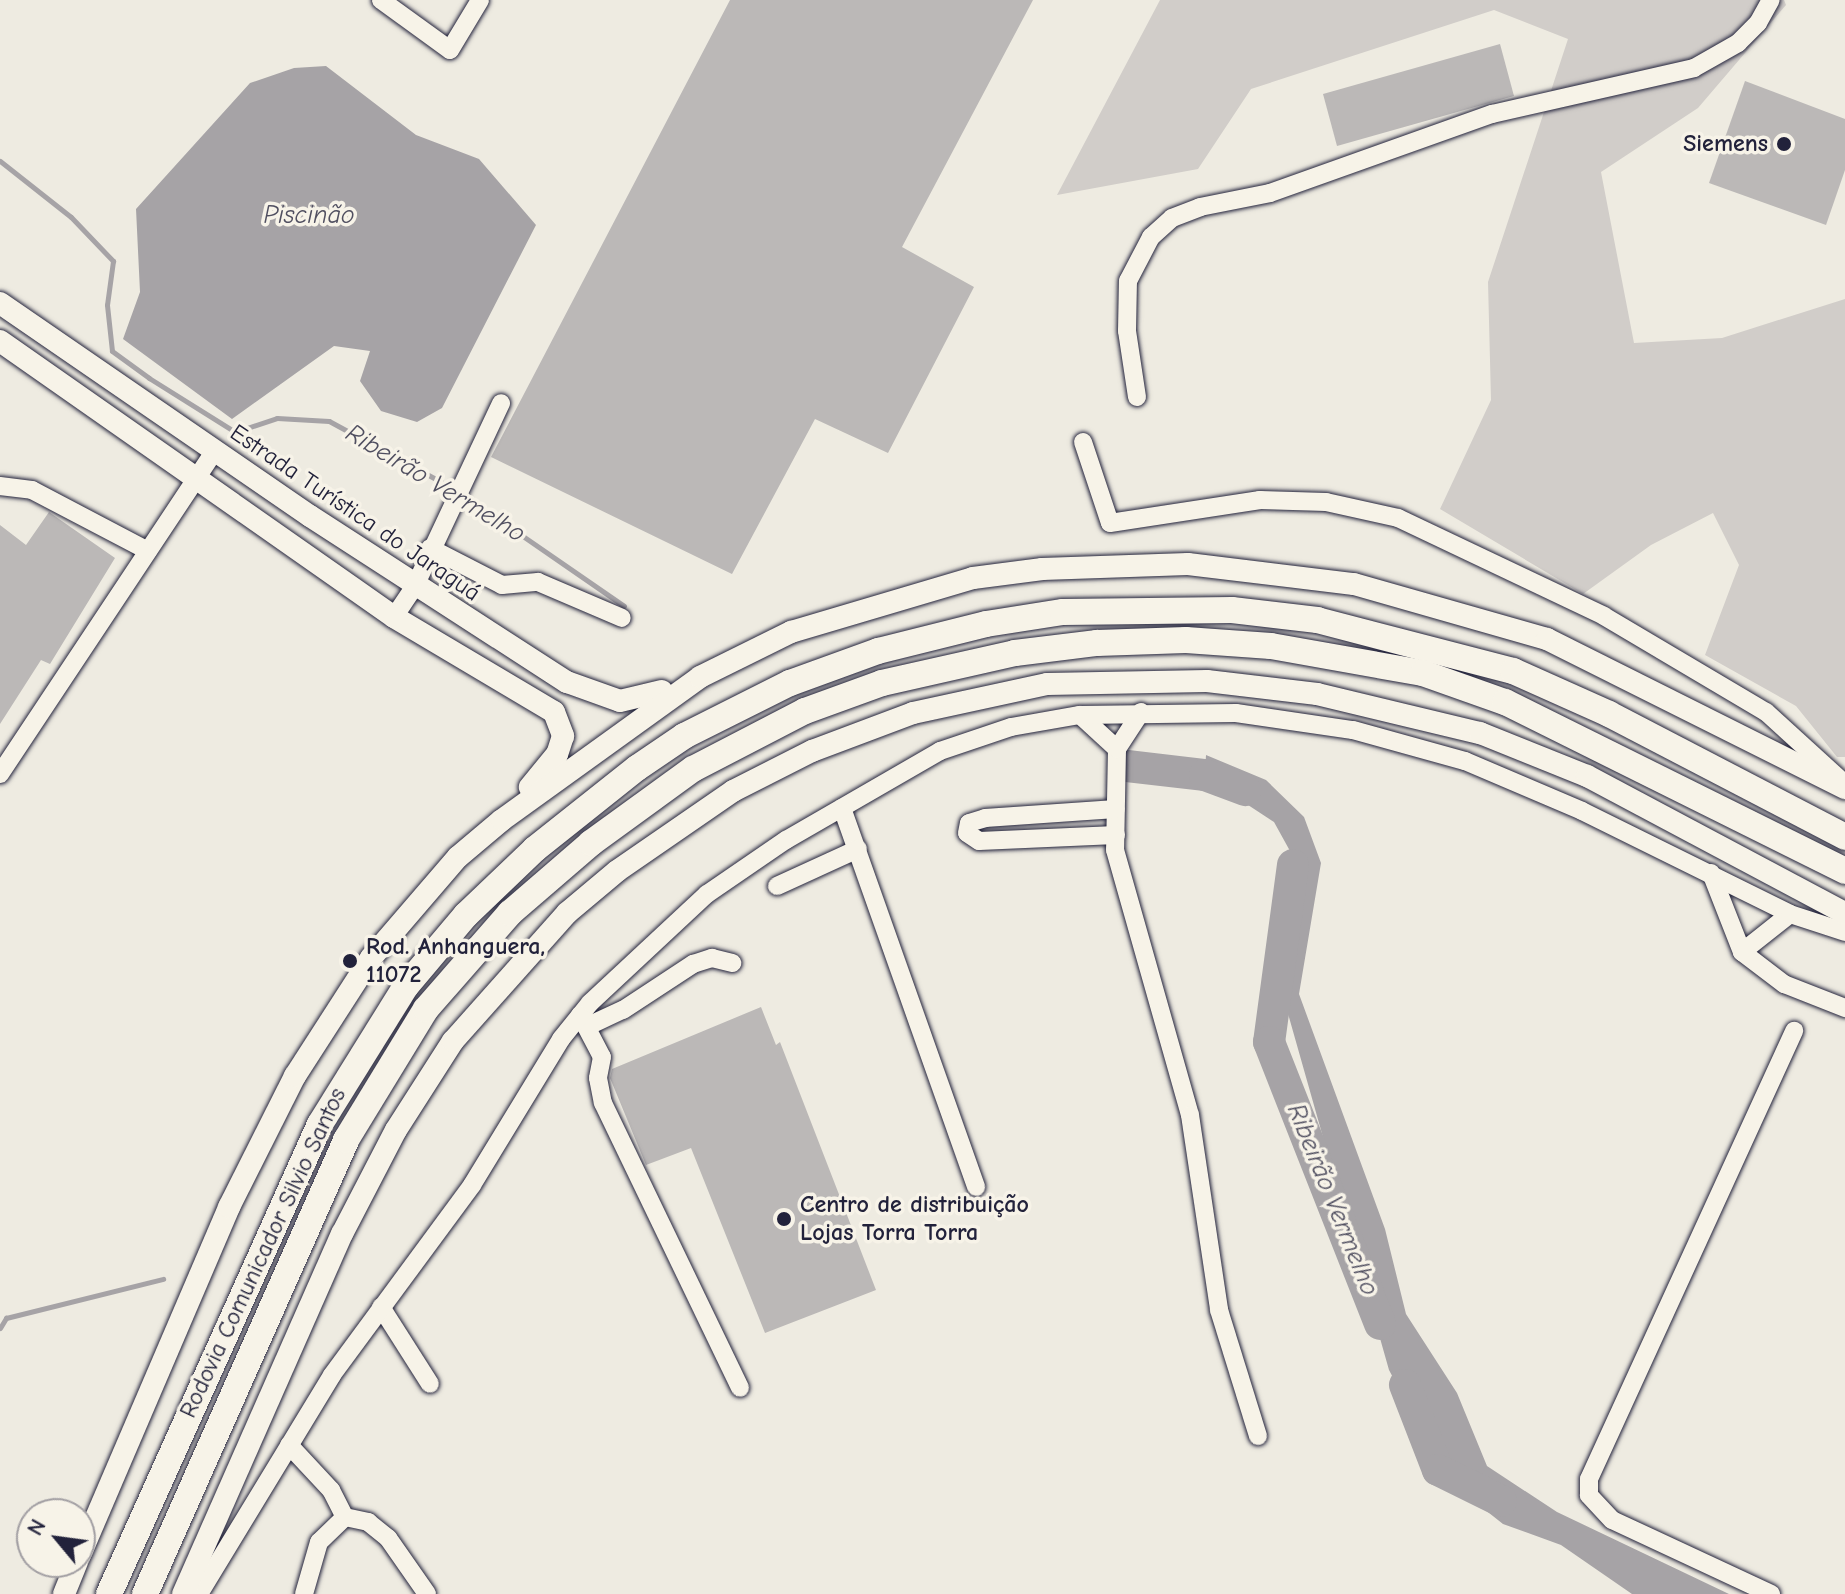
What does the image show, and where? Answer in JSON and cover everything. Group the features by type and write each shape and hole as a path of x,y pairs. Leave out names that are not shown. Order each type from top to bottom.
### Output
{"highway":[{"name":"Rodovia Comunicador Silvio Santos","path":"109,1594 320,1124 406,986 466,915 535,849 637,768 684,736 790,683 878,651 986,624 1063,612 1232,610 1317,620 1513,671 1609,714 1845,837"},
{"name":"Rodovia Comunicador Silvio Santos","path":"145,1594 346,1140 426,1009 510,913 591,843 693,769 805,711 897,679 1029,651 1186,640 1285,648 1423,673 1505,702 1845,871"}],"main road":[{"name":"Estrada Turística do Jaraguá","path":"0,303 415,586 567,682 606,698 638,701 700,677"},
{"path":"0,341 394,617 542,702 562,724 557,754 502,820 411,907 342,997 295,1076 188,1298 96,1517"},
{"path":"502,820 700,677 820,621 973,578 1113,563 1235,568 1354,584 1547,639 1845,786"},
{"path":"183,1594 342,1234 396,1130 453,1041 567,913 617,871 733,791 812,751 913,713 1047,684 1207,681 1317,694 1480,733 1587,776 1845,913"}],"street":[{"path":"381,0 440,48 450,50 458,42 480,0"},
{"path":"1137,397 1127,331 1128,281 1151,237 1172,218 1200,207 1270,193 1492,114 1694,68 1738,43 1771,0"},
{"path":"394,617 415,586 480,439 501,403"},
{"path":"1083,442 1110,523 1260,500 1326,502 1398,518 1604,616 1766,712 1845,786"},
{"path":"0,774 215,451"},
{"path":"0,486 32,490 148,551"},
{"path":"430,548 502,585 538,582 622,618"},
{"path":"1141,712 1117,749 1116,835 1120,879 1158,991 1190,1115 1219,1310 1258,1436"},
{"path":"199,1594 289,1445 381,1307 472,1185 584,1021 707,894 842,808 940,751 1011,727 1080,715 1236,713 1353,730 1451,757 1582,811 1790,914 1845,932"},
{"path":"1080,715 1117,749"},
{"path":"842,808 976,1187"},
{"path":"1116,809 985,818 969,823 967,833 979,841 1116,835"},
{"path":"777,886 858,849"},
{"path":"1711,873 1742,952 1784,984 1845,1008"},
{"path":"1742,952 1790,914"},
{"path":"584,1021 623,1010 693,964 712,958 732,963"},
{"path":"584,1021 602,1057 598,1078 603,1103 740,1388"},
{"path":"1771,1594 1612,1520 1589,1495 1589,1479 1794,1031"},
{"path":"381,1307 430,1384"},
{"path":"289,1445 331,1490 345,1517"},
{"path":"304,1594 319,1542 345,1517"},
{"path":"345,1517 368,1522 388,1538 427,1594"}],"shaded area":[{"path":"1160,0 1784,0 1786,5 1698,108 1601,172 1634,343 1722,338 1845,299 1845,757 1837,757 1796,706 1705,655 1739,565 1713,513 1651,545 1583,594 1440,509 1491,400 1488,282 1568,39 1494,10 1251,89 1198,169 1057,195"}],"water":[{"name":"Piscinão","path":"326,66 416,135 479,159 536,225 442,408 417,422 381,411 360,381 370,351 334,346 232,419 123,339 140,292 136,209 250,83 294,68"},
{"name":"Ribeirão Vermelho","path":"1206,755 1266,780 1304,817 1321,863 1299,994 1385,1229 1406,1314 1457,1393 1487,1466 1557,1512 1729,1594 1632,1594 1561,1545 1503,1524 1479,1505 1414,1417 1389,1370 1283,996 1290,851 1274,822 1245,803 1204,789"}],"building":[{"path":"730,0 1033,0 902,247 974,287 888,453 815,419 732,574 491,457"},
{"path":"1500,44 1514,96 1337,146 1323,94"},
{"name":"Siemens","path":"1745,81 1845,119 1845,170 1826,225 1709,183"},
{"path":"49,512 115,558 50,664 41,660 0,724 0,525 26,545"},
{"name":"Centro de distribuição Lojas Torra Torra","path":"761,1007 776,1045 780,1042 876,1290 765,1333 691,1148 646,1165 610,1078 612,1069"}],"waterway":[{"name":"Ribeirão Vermelho","path":"0,161 71,217 113,261 107,305 112,351 149,378 235,432 277,418 329,421 456,490 624,606"},
{"name":"Ribeirão Vermelho","path":"1127,766 1205,775 1245,790"},
{"name":"Ribeirão Vermelho","path":"1293,865 1269,1042 1380,1324"},
{"path":"0,1328 6,1318 163,1279"},
{"name":"Ribeirão Vermelho","path":"1405,1385 1438,1470 1501,1501"}],"place":[{"name":"Siemens","path":"1784,144"},
{"name":"Rod. Anhanguera, 11072","path":"350,961"},
{"name":"Centro de distribuição Lojas Torra Torra","path":"784,1219"}]}
